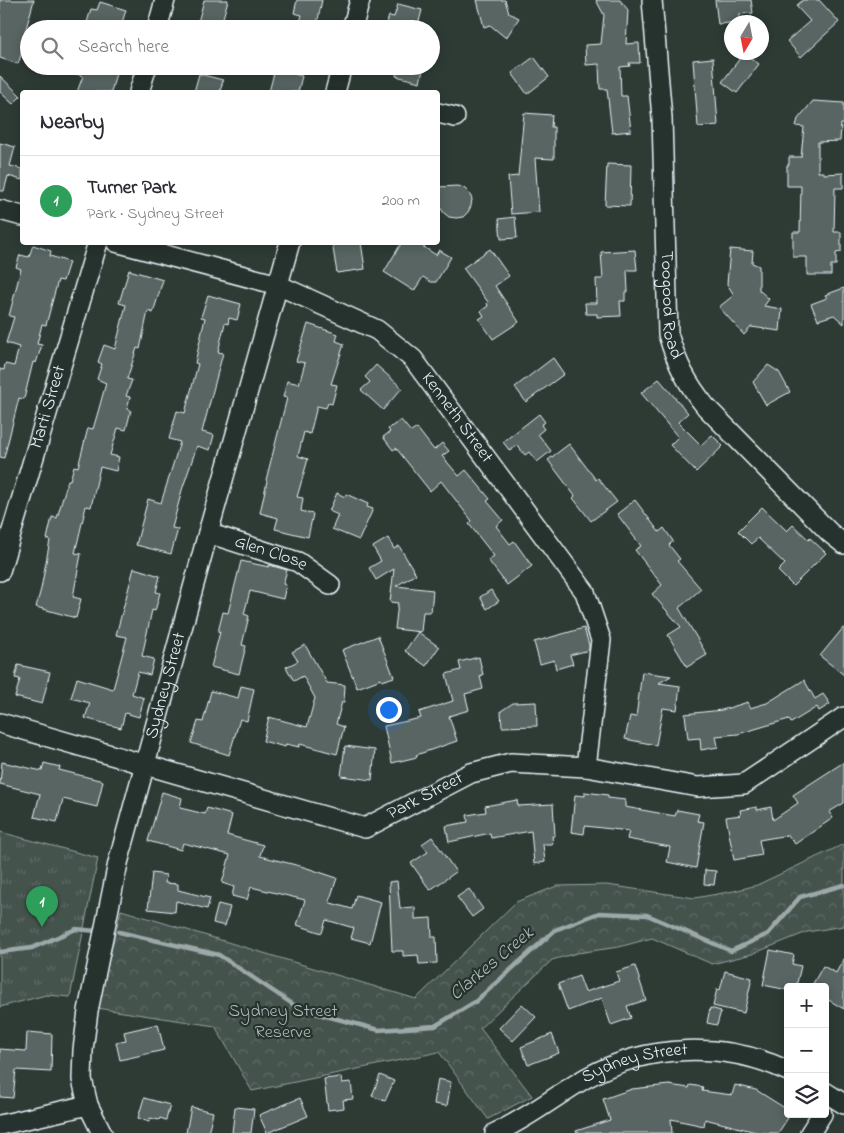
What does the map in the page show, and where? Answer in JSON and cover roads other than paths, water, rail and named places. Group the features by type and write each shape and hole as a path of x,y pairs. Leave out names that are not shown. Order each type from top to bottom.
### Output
{"street":[{"path":"159,20 165,0"},
{"path":"354,20 360,0"},
{"name":"Toogood Road","path":"652,0 662,118 668,334 676,361 691,389 706,407 830,533 844,544"},
{"path":"141,90 145,75"},
{"path":"341,90 342,75"},
{"path":"0,210 20,215"},
{"name":"Marti Street","path":"0,571 97,245"},
{"name":"Kenneth Street","path":"127,245 278,285 377,330 414,359 585,592 601,640 586,767"},
{"name":"Sydney Street","path":"102,1133 88,1105 82,1079 83,1050 88,1010 118,863 289,245"},
{"name":"Glen Close","path":"208,533 298,562 330,584"},
{"name":"Park Street","path":"0,723 365,828 471,773 511,763 586,767 698,787 744,784 844,717"},
{"name":"Sydney Street","path":"495,1133 587,1078 617,1064 650,1054 684,1050 714,1051 742,1055 784,1069"},
{"path":"0,1125 88,1105"},
{"path":"810,1133 819,1118"}],"waterway":[{"name":"Clarkes Creek","path":"119,932 219,955 300,1009 379,1030 435,1026 475,1002 555,930 599,913 647,915 731,951 768,934 800,897 844,885"},
{"name":"Clarkes Creek","path":"0,952 32,948 76,929 96,931"}],"place":[{"name":"Turner Park","path":"42,927"}],"park label":[{"name":"Sydney Street Reserve","path":"283,1022"}]}
